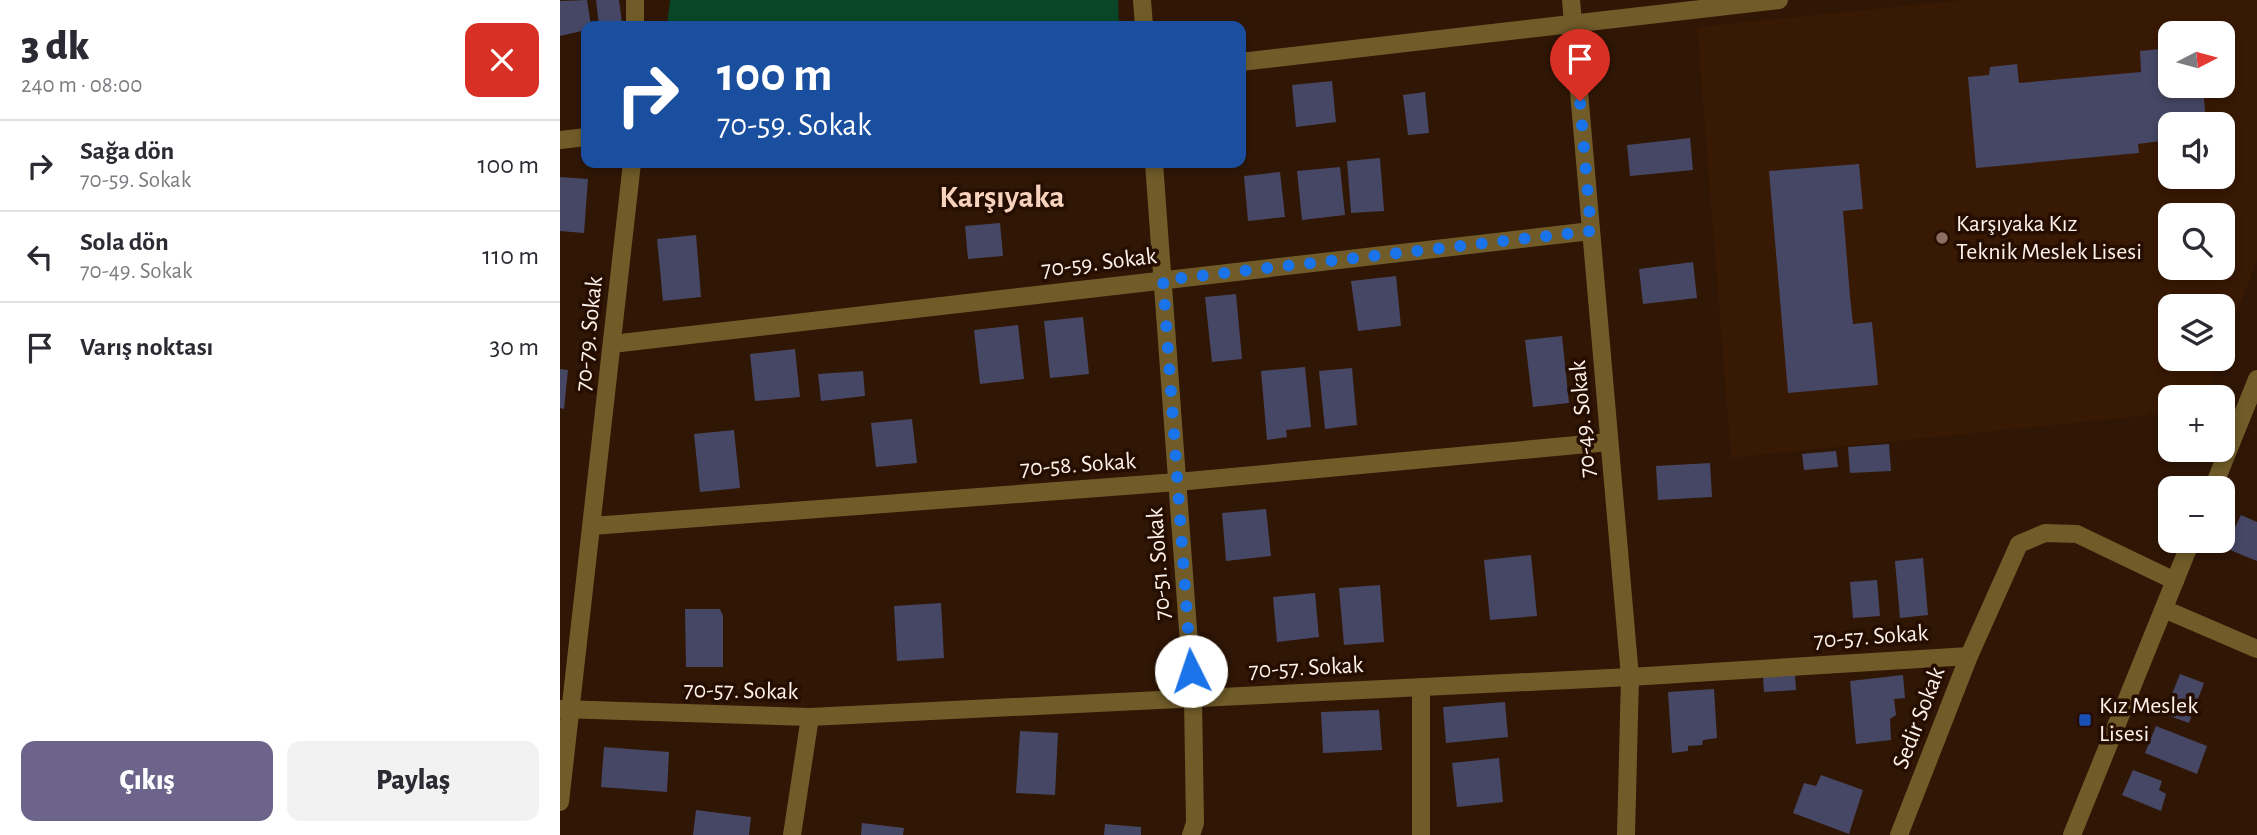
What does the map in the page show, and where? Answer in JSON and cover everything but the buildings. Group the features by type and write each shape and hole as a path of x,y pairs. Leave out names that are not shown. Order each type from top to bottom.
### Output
{"street":[{"path":"635,0 635,21"},
{"path":"1142,0 1144,21"},
{"name":"70-49. Sokak","path":"1571,0 1630,677 1626,835"},
{"path":"1246,61 1779,0"},
{"path":"560,140 581,138"},
{"name":"70-79. Sokak","path":"560,803 566,710 592,526 631,168"},
{"name":"70-51. Sokak","path":"1154,168 1194,698 1195,823 1191,835"},
{"name":"70-59. Sokak","path":"612,344 1591,231"},
{"path":"2218,476 2257,379"},
{"name":"70-58. Sokak","path":"592,526 1177,482 1609,443"},
{"name":"Sedir Sokak","path":"1899,835 1969,656 2019,544 2045,533 2077,534 2175,581"},
{"path":"2071,835 2186,553"},
{"path":"2164,609 2257,649"},
{"name":"70-57. Sokak","path":"566,710 810,717 1630,677 1969,656"},
{"path":"1421,687 1421,835"},
{"path":"792,835 810,717"}],"shaded area":[{"name":"Karşıyaka Kız Teknik Meslek Lisesi","path":"1963,0 2257,0 2257,260 2235,319 2235,294 2158,294 2158,371 2215,371 2210,385 2158,385 2158,414 1731,458 1697,27"}],"green space":[{"path":"670,0 1118,0 1119,21 668,21"}],"place":[{"name":"Karşıyaka Kız Teknik Meslek Lisesi","path":"1942,238"},
{"name":"Kız Meslek Lisesi","path":"2085,720"}],"district":[{"name":"Karşıyaka","path":"1002,197"}],"route":[{"path":"1191,671 1163,280 1591,231 1580,101"}]}
